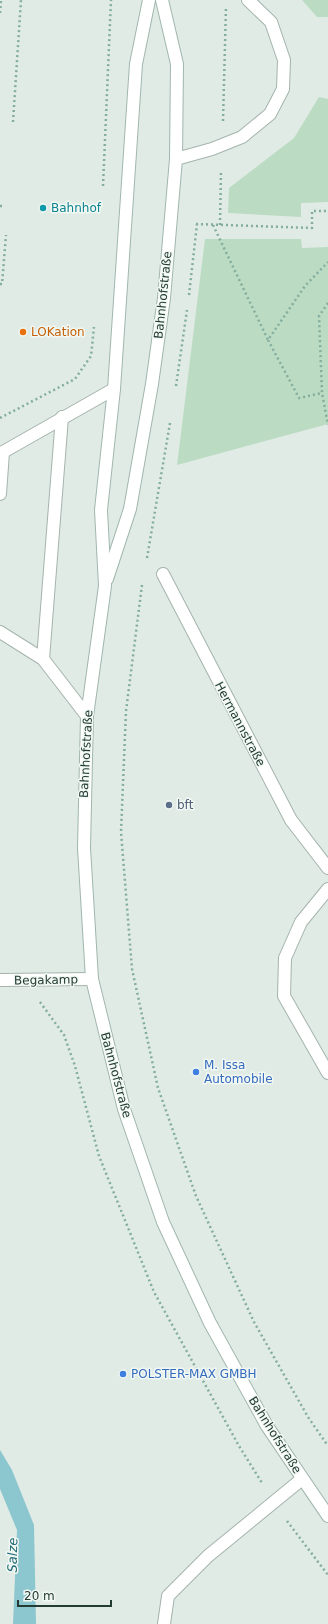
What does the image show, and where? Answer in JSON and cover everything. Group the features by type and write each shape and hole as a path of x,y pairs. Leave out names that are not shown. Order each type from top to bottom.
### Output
{"main road":[{"name":"Bahnhofstraße","path":"149,0 136,64 114,389 101,510 104,586 87,716 84,848 92,979 124,1109 163,1222 210,1323 268,1426 328,1516"},
{"name":"Bahnhofstraße","path":"104,586 130,509 152,384 164,298 176,159 177,64 162,0"},
{"path":"176,159 222,145 242,137 270,114 282,89 284,60 270,22 248,0"},
{"path":"0,494 4,452 62,417 114,389"},
{"path":"43,659 62,417"},
{"name":"Hermannstraße","path":"163,574 291,820 328,868"},
{"path":"0,632 43,659 87,716"},
{"path":"328,889 301,922 285,958 284,996 328,1073"},
{"name":"Begakamp","path":"0,980 92,979"},
{"path":"164,1624 168,1596 208,1556 302,1479"}],"path":[{"path":"0,14 1,0"},
{"path":"12,122 21,0"},
{"path":"103,189 111,0"},
{"path":"220,225 226,0"},
{"path":"102,204 102,216"},
{"path":"0,206 5,206"},
{"path":"82,211 102,212"},
{"path":"197,224 312,228 312,211 328,211"},
{"path":"213,225 268,340 299,398 322,394"},
{"path":"0,284 2,284 6,235"},
{"path":"268,340 305,286 328,262"},
{"path":"328,303 318,316 322,394 328,425"},
{"path":"0,418 75,379 91,356 94,320"},
{"path":"141,593 126,711 121,832 132,969 158,1088 196,1196 254,1322 308,1417 328,1446"}],"green space":[{"path":"302,0 328,0 328,17 317,17"},
{"path":"319,97 328,99 328,202 301,203 301,217 228,213 229,188 294,138"},
{"path":"205,239 301,239 302,248 328,247 328,424 177,465"}],"water":[{"path":"0,1450 12,1470 34,1525 36,1624 13,1624 17,1530 0,1489"}],"place":[{"name":"Bahnhof","path":"43,208"},
{"name":"LOKation","path":"23,332"},
{"name":"bft","path":"169,805"},
{"name":"M. Issa Automobile","path":"196,1072"},
{"name":"POLSTER-MAX GMBH","path":"123,1374"}],"water label":[{"name":"Salze","path":"12,1555"}]}
